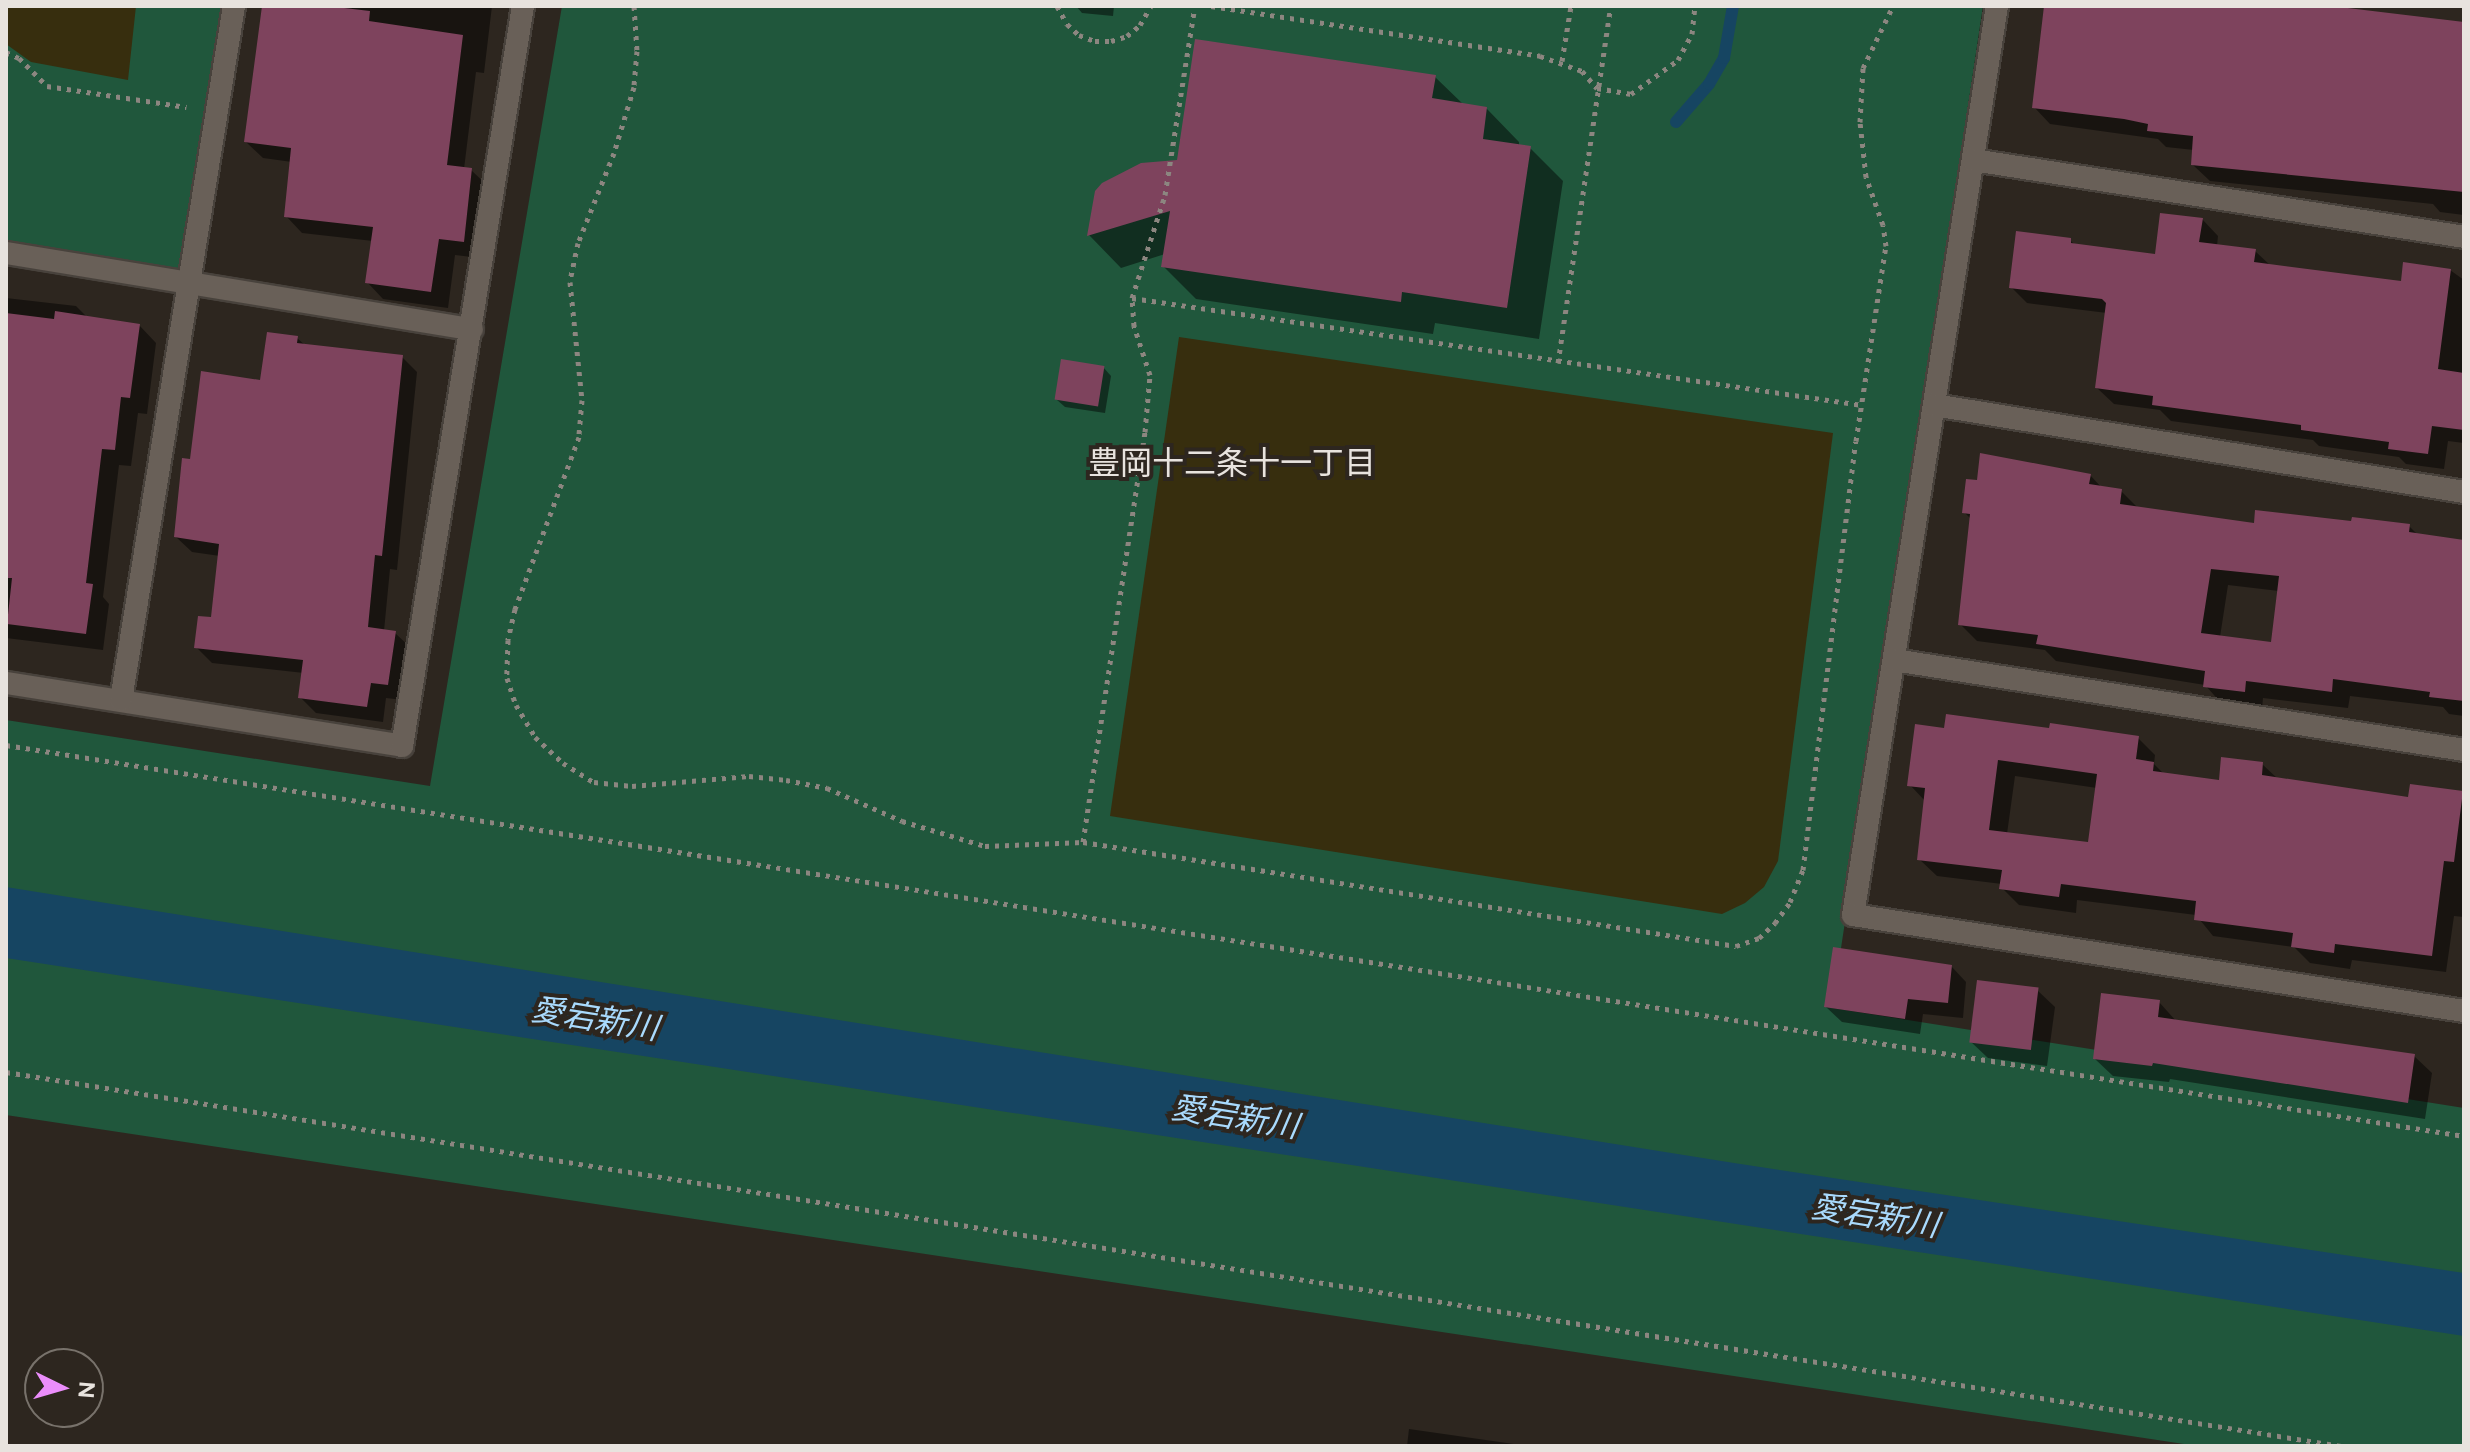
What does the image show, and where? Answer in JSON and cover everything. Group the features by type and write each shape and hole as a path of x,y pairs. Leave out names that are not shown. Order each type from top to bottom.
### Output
{"street":[{"path":"121,700 234,6"},
{"path":"6,683 402,746 523,6"},
{"path":"1997,6 1853,915 2464,1011"},
{"path":"1973,160 2464,237"},
{"path":"6,253 472,329"},
{"path":"1934,405 2464,492"},
{"path":"1894,660 2464,750"}],"path":[{"path":"634,6 637,51 634,87 614,153 578,243 570,282 582,400 579,437 515,609 508,640 507,678 516,705 535,737 563,763 594,782 632,786 749,776 786,780 827,788 902,821 985,846 1083,842 1736,946 1759,938 1790,902 1803,870 1862,405 1886,246 1883,225 1866,177 1860,122 1863,68 1893,6"},
{"path":"1057,6 1067,24 1079,35 1095,41 1111,41 1127,36 1140,25 1151,6"},
{"path":"1083,842 1150,375 1134,326 1132,298 1165,195 1195,6"},
{"path":"1211,6 1562,61 1582,71 1597,88 1631,94 1678,60 1692,34 1695,6"},
{"path":"1562,61 1571,6"},
{"path":"1558,363 1611,6"},
{"path":"6,52 19,58 47,86 194,109 200,100 219,101"},
{"path":"1132,298 1558,363 1862,405"},
{"path":"6,745 2464,1136"},
{"path":"6,1072 2341,1446"}],"green space":[{"path":"6,6 226,6 186,270 6,242"},
{"path":"562,6 1983,6 1832,1008 2464,1108 2464,1446 2197,1446 6,1115 6,720 430,786"}],"sand":[{"path":"8,6 136,6 128,80 31,62 6,44"},
{"path":"1179,337 1833,433 1778,861 1764,887 1745,903 1722,914 1110,816"}],"water":[{"name":"愛宕新川","path":"6,887 1734,1163 2464,1273 2464,1336 6,958"}],"building":[{"path":"262,6 327,6 370,11 369,21 463,35 447,165 472,168 464,242 439,239 431,292 365,283 373,227 284,217 291,148 244,142"},
{"path":"2044,6 2331,6 2464,22 2464,192 2191,165 2193,136 2147,131 2148,124 2124,119 2032,108"},
{"path":"1195,39 1436,75 1432,98 1487,107 1483,139 1531,146 1507,308 1402,292 1401,302 1161,267 1170,211 1087,236 1095,191 1102,183 1141,163 1177,160"},
{"path":"2160,213 2203,218 2199,242 2256,249 2254,262 2401,281 2403,262 2451,269 2438,369 2464,373 2464,430 2432,426 2428,454 2388,449 2389,442 2301,430 2301,425 2152,405 2153,396 2095,388 2106,303 2102,299 2009,288 2016,231 2071,238 2071,243 2155,254"},
{"path":"55,311 140,324 130,398 121,397 115,450 102,449 86,583 93,584 86,634 7,624 12,578 6,578 6,313 54,319"},
{"path":"267,332 298,336 297,343 403,355 382,556 375,555 368,627 396,631 388,685 371,683 367,707 298,698 303,660 194,648 198,616 211,617 219,544 174,537 182,458 190,459 201,371 260,380"},
{"path":"1061,359 1104,366 1098,406 1055,399"},
{"path":"1980,453 2091,474 2089,484 2122,489 2120,504 2254,523 2255,510 2351,521 2352,517 2410,524 2409,532 2464,540 2464,701 2429,697 2430,692 2333,679 2332,692 2246,681 2245,692 2203,687 2205,671 2036,644 2038,635 1958,625 1970,514 1962,513 1966,479 1977,480","holes":["2211,569 2279,576 2271,642 2201,633"]},
{"path":"1946,714 2049,728 2050,723 2139,736 2136,759 2154,762 2153,771 2219,780 2221,757 2263,762 2262,775 2408,797 2410,784 2463,791 2454,862 2444,861 2432,956 2335,944 2334,953 2291,947 2293,933 2194,920 2196,901 2061,884 2059,897 1999,889 2002,870 1917,860 1925,788 1907,786 1915,724 1944,728","holes":["1998,760 2097,774 2088,842 1989,830"]},
{"path":"1833,947 1952,965 1948,1003 1908,999 1905,1019 1824,1007"},
{"path":"1977,980 2039,988 2031,1050 1969,1043"},
{"path":"2101,993 2160,1000 2158,1017 2415,1054 2408,1103 2153,1063 2152,1066 2093,1059"}],"waterway":[{"path":"1676,122 1709,84 1724,58 1733,6"}],"district":[{"name":"豊岡十二条十一丁目","path":"1232,463"}]}
